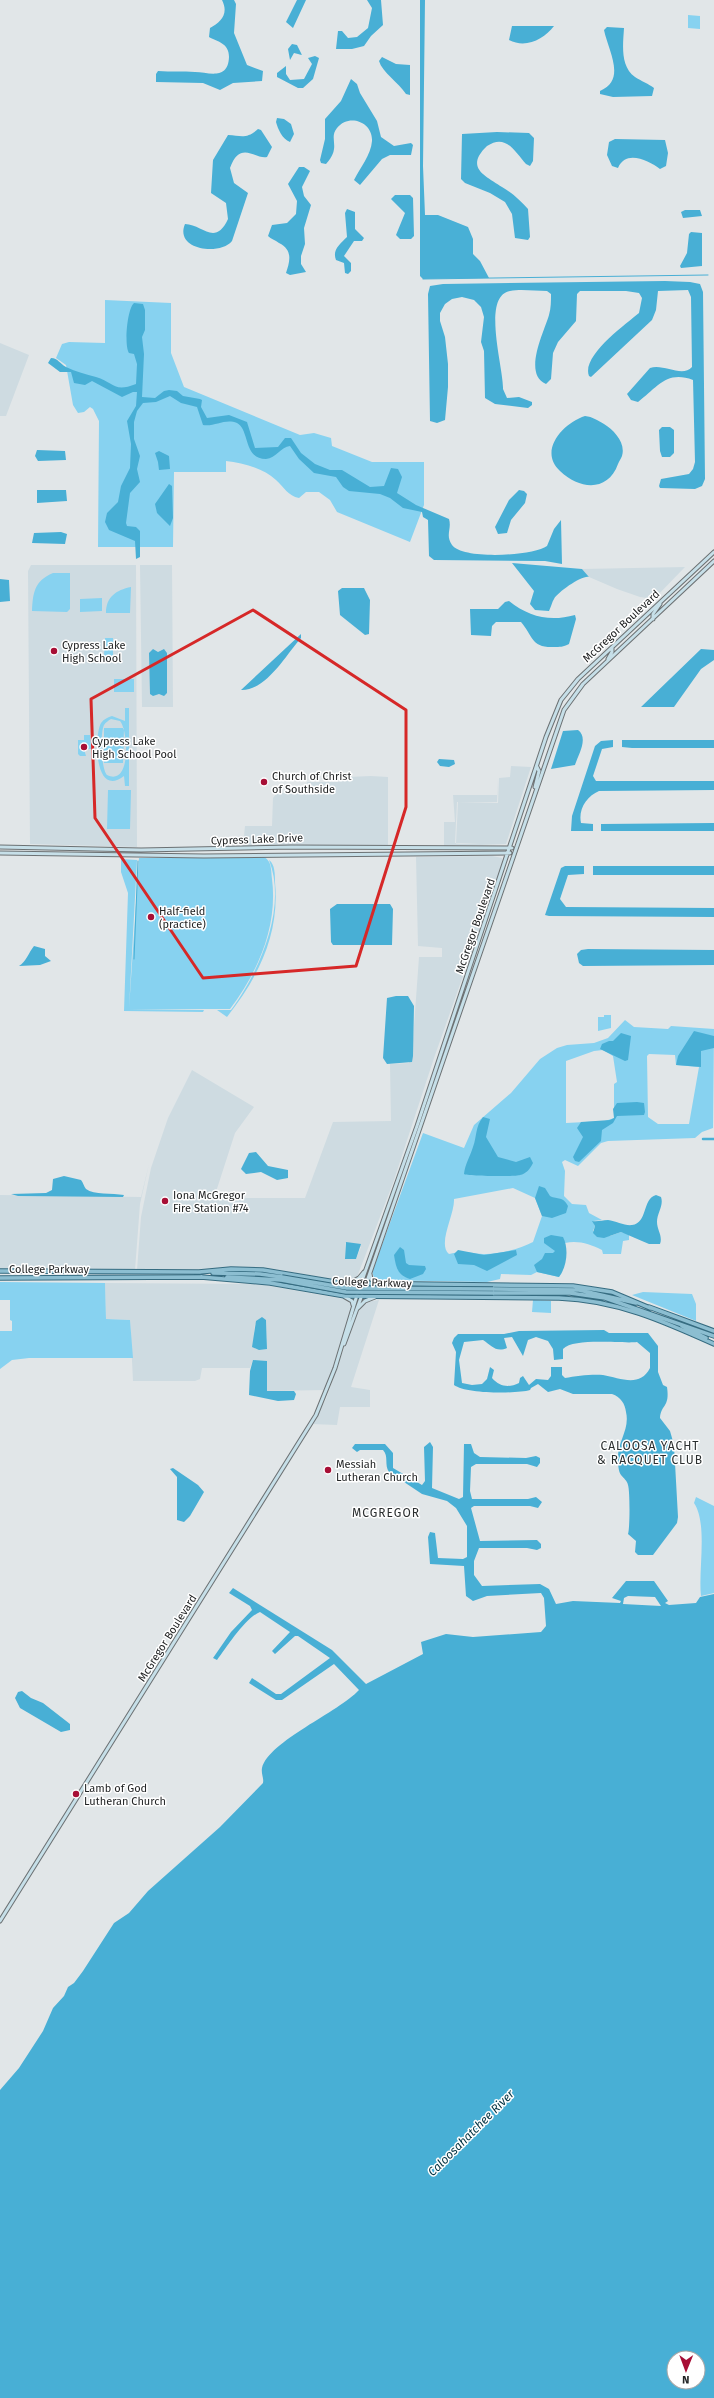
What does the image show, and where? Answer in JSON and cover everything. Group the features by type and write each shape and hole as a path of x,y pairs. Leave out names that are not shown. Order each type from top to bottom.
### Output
{"main road":[{"name":"McGregor Boulevard","path":"0,1921 312,1423 325,1397 355,1313 367,1267 417,1126 537,767 562,700 578,679 714,552"},
{"name":"McGregor Boulevard","path":"366,1283 515,848 564,710 577,690 714,561"},
{"path":"653,619 653,614 660,602"},
{"path":"602,666 612,652 612,648"},
{"path":"533,796 539,771 537,767"},
{"name":"Cypress Lake Drive","path":"0,847 138,850 515,848"},
{"path":"370,848 370,854"},
{"name":"Cypress Lake Drive","path":"0,853 143,856 514,852"},
{"path":"345,1283 357,1280 367,1267"},
{"path":"199,1272 231,1269 263,1270 345,1283 373,1297 568,1298 617,1305 636,1310 714,1343"},
{"name":"College Parkway","path":"0,1272 249,1273 343,1288 585,1291 618,1298 650,1308"},
{"path":"370,1272 371,1280 380,1284"},
{"path":"201,1277 270,1283 343,1296 352,1301 353,1307"},
{"name":"College Parkway","path":"0,1278 251,1277 282,1279"},
{"path":"343,1296 346,1289 345,1283"},
{"path":"361,1291 366,1283 432,1285 509,1284 596,1288 623,1295 650,1308 714,1331"},
{"path":"343,1296 361,1291 375,1284"},
{"path":"380,1284 375,1290 380,1296"},
{"path":"432,1285 437,1288"},
{"path":"437,1288 442,1285"},
{"path":"437,1288 437,1293"},
{"name":"McGregor Boulevard","path":"338,1359 353,1307 361,1291"},
{"name":"College Parkway","path":"493,1291 588,1295 618,1301 714,1336"},
{"path":"431,1297 437,1293"},
{"path":"437,1293 442,1297"},
{"path":"355,1313 365,1301 380,1296"},
{"path":"653,1313 714,1343"}],"highlighted area":[{"path":"253,610 406,710 406,807 356,966 203,978 95,818 91,699"}],"shaded area":[{"path":"420,0 425,0 423,166 425,215 438,215 468,227 473,239 473,254 480,261 489,278 423,279 420,276"},
{"path":"688,15 700,16 700,29 688,28"},
{"path":"105,300 171,303 171,353 184,387 300,435 314,433 331,438 332,446 372,462 424,462 424,505 410,542 337,512 330,500 319,492 306,492 299,498 295,497 265,472 239,463 226,461 226,472 174,472 173,547 98,547 99,421 93,409 90,407 84,412 78,413 73,405 66,365 56,358 62,344 69,342 105,343"},
{"path":"0,343 29,355 6,416 0,416"},
{"path":"512,563 582,569 589,577 576,581 560,592 554,599 549,611 535,610 530,604 534,591"},
{"path":"31,565 136,565 137,847 30,844 28,571"},
{"path":"140,565 172,565 173,707 142,707"},
{"path":"685,567 654,599 640,597 617,589 589,577 582,569"},
{"path":"53,573 70,573 70,609 67,612 32,611 34,593 38,584"},
{"path":"131,587 130,613 106,613 106,607 113,595 116,592"},
{"path":"102,598 102,611 80,612 80,599"},
{"path":"105,638 113,638 113,656 104,656"},
{"path":"114,679 134,679 134,692 114,692"},
{"path":"125,708 129,708 129,786 125,786 124,776 114,781 107,779 102,773 97,751 97,740 101,723 106,718 112,716 125,721","holes":["111,719 120,721 125,734 126,756 124,765 121,773 115,776 107,775 102,759 103,729 104,725"]},
{"path":"104,728 124,728 123,763 104,763"},
{"name":"Cypress Lake High School Pool","path":"84,735 90,735 91,749 84,749 86,756 80,756 78,754 78,740 84,740"},
{"path":"511,766 531,767 506,844 456,844 458,802 498,803 499,778 510,777"},
{"path":"348,777 388,777 388,845 243,846 245,826 272,826 273,798 277,793 306,794 307,782 338,782"},
{"path":"498,778 497,802 457,802 455,843 505,845 444,846 444,822 455,822 453,795 497,795"},
{"path":"108,790 131,790 130,829 107,829"},
{"path":"492,856 502,858 503,863 434,1058 393,1183 357,1277 344,1281 273,1269 252,1268 137,1270 141,1217 151,1168 168,1118 192,1070 254,1107 235,1133 214,1198 305,1198 333,1122 391,1121 390,1064 409,1063 413,1040 419,957 442,957 442,948 418,946 416,857","holes":["345,1243 361,1247 356,1259 345,1259"]},
{"path":"264,857 270,864 272,879 273,897 269,931 264,948 249,980 230,1009 129,1009 139,858"},
{"path":"121,859 137,860 129,1009 204,1010 203,1012 124,1011 128,893 121,872"},
{"path":"269,860 274,870 276,901 274,920 270,937 257,971 248,987 227,1017 217,1010 231,1010 251,977 268,939 273,919 275,898 274,879"},
{"path":"604,1015 611,1015 611,1028 598,1031 598,1017 604,1017"},
{"path":"625,1020 634,1027 668,1029 671,1026 714,1029 713,1128 702,1132 695,1138 608,1141 601,1143 578,1166 565,1160 562,1162 565,1171 564,1196 572,1204 586,1205 589,1213 602,1220 593,1221 595,1226 593,1231 610,1236 621,1232 629,1234 629,1240 623,1241 621,1254 603,1254 602,1250 593,1246 579,1242 570,1242 565,1243 565,1262 559,1277 537,1272 531,1275 501,1274 500,1279 487,1282 375,1280 372,1272 423,1133 464,1148 474,1125 511,1093 540,1059 557,1048 567,1045 594,1043 608,1038","holes":["603,1050 613,1056 617,1082 614,1084 614,1118 605,1121 566,1123 566,1061 594,1051","649,1054 675,1055 676,1065 699,1067 689,1124 658,1124 648,1117 647,1056","513,1188 535,1198 542,1216 533,1242 528,1245 495,1254 463,1252 449,1254 445,1243 454,1205 454,1199"]},
{"path":"149,1164 140,1204 135,1270 0,1269 0,1195 141,1197"},
{"path":"0,1282 105,1283 106,1319 130,1320 133,1358 29,1358 12,1360 0,1369 0,1331 12,1331 12,1321 10,1320 10,1300 0,1300"},
{"path":"105,1283 259,1284 349,1300 352,1307 326,1390 267,1391 266,1361 253,1360 250,1368 202,1368 200,1379 195,1381 133,1381 130,1320 106,1319","holes":["266,1320 267,1349 254,1332 255,1324"]},
{"path":"643,1292 692,1294 696,1304 696,1321 632,1295"},
{"path":"379,1300 351,1387 370,1390 370,1407 340,1407 337,1425 312,1424 326,1399 356,1314 366,1302"},
{"path":"533,1300 551,1301 551,1313 532,1312"},
{"path":"696,1497 714,1506 714,1593 701,1596 702,1535 701,1523 694,1503"}],"water":[{"path":"222,0 234,0 236,4 234,33 247,65 263,71 262,81 233,83 220,90 203,83 156,82 156,74 158,71 216,74 225,69 228,65 229,52 225,46 209,37 210,28 218,23 223,17 225,9"},
{"path":"297,0 306,0 293,28 286,22"},
{"path":"367,0 381,0 383,25 371,36 364,46 352,49 336,49 338,31 342,31 348,38 357,37 368,28 372,8"},
{"path":"512,26 554,26 540,39 528,43 515,43 509,40"},
{"path":"607,27 624,28 624,55 627,67 635,77 654,88 652,96 613,97 600,94 600,91 608,86 613,80 614,72 612,55 604,30"},
{"path":"292,44 297,45 302,55 294,53 290,60 288,49"},
{"path":"315,56 319,58 313,79 303,88 298,88 277,77 277,73 286,66 286,74 290,80 304,79 312,64 308,58"},
{"path":"382,57 396,64 410,65 410,95 406,94 381,65 379,61"},
{"path":"351,79 357,84 360,93 377,121 381,137 394,146 411,143 413,145 411,155 390,155 382,159 360,185 354,180 367,156 372,141 369,129 365,125 354,121 342,123 335,132 334,148 331,158 326,164 321,163 320,160 325,139 325,119 341,101"},
{"path":"277,118 284,119 291,124 294,134 290,142 287,141 281,134 276,122"},
{"path":"258,129 261,130 272,147 267,157 248,153 238,154 230,168 234,183 248,193 232,241 226,246 209,249 192,245 186,240 183,233 185,224 213,233 218,232 228,219 226,203 211,193 213,160 228,135 247,136"},
{"path":"497,132 529,133 534,138 533,161 530,166 526,164 510,146 500,142 487,146 477,160 477,166 484,175 512,194 528,209 530,237 528,240 515,238 512,214 505,202 490,193 465,183 461,179 462,134"},
{"path":"615,139 665,140 668,153 666,166 660,169 644,160 632,158 626,159 618,168 612,166 607,155 609,142"},
{"path":"299,167 304,167 310,171 302,187 304,196 311,205 304,228 305,244 301,256 301,264 306,272 290,275 286,273 289,264 287,249 268,236 272,225 287,223 296,214 297,201 288,184"},
{"path":"395,195 410,195 413,198 414,236 411,239 400,239 396,235 405,213 391,199"},
{"path":"347,209 355,212 355,229 364,238 362,241 354,241 344,256 351,263 351,271 348,274 345,273 344,263 336,260 335,256 337,247 347,237 345,213"},
{"path":"685,210 700,210 702,216 683,218 681,212"},
{"path":"691,232 702,233 702,266 681,268 680,266 687,253 689,234"},
{"path":"665,281 700,284 703,292 705,479 702,486 695,489 660,488 659,486 661,479 689,474 693,469 695,462 693,380 676,377 669,379 662,382 638,402 631,400 627,394 650,368 661,367 683,371 692,367 691,297 688,290 658,291 656,310 652,320 591,377 589,376 588,368 592,359 598,350 615,332 639,313 642,298 639,293 626,291 580,291 577,294 576,321 558,342 553,353 551,379 546,384 539,379 535,362 540,341 550,312 551,294 547,291 519,290 510,291 501,296 497,306 495,319 503,389 507,398 519,397 532,402 532,405 528,408 495,404 485,398 484,351 481,342 484,317 481,307 474,300 462,297 452,299 445,304 440,313 440,321 445,337 448,364 448,387 445,420 437,423 430,421 428,294 430,286 443,284"},
{"path":"134,303 143,304 145,310 145,330 142,337 144,354 142,397 155,398 164,391 169,390 177,391 183,396 200,399 202,400 201,407 207,418 229,415 247,422 255,448 278,447 285,438 291,438 301,453 315,464 330,470 342,470 370,487 384,486 391,468 398,469 402,477 397,493 416,505 449,519 449,538 452,545 459,550 483,555 498,555 528,552 539,549 547,546 554,529 561,520 562,564 545,561 434,560 429,556 428,520 423,517 422,512 403,508 390,498 380,494 349,491 343,487 336,477 314,473 299,459 290,446 284,448 270,458 259,458 250,449 244,432 237,423 228,421 212,425 203,425 197,407 181,403 170,396 156,402 143,403 137,411 134,422 134,439 140,456 137,469 140,482 130,493 126,523 127,526 136,527 140,531 140,557 136,559 135,541 109,530 105,522 107,513 118,502 121,486 130,468 131,444 127,421 136,406 137,392 133,392 122,397 92,381 85,385 74,383 71,372 60,372 48,363 51,358 53,358 70,369 102,379 118,387 136,384 137,364 134,354 129,353 127,349 128,320"},
{"path":"585,416 595,419 608,427 618,437 622,446 622,456 613,473 608,480 601,484 585,485 576,482 560,471 554,463 552,455 552,447 562,431 569,425"},
{"path":"662,427 670,427 674,430 674,453 670,457 662,457 660,451 659,430"},
{"path":"37,450 65,451 66,460 38,461 35,456"},
{"path":"159,451 169,456 170,469 159,470 155,453"},
{"path":"169,484 172,486 173,518 170,526 157,513 155,504"},
{"path":"37,490 66,490 67,501 37,503"},
{"path":"519,490 524,491 527,494 525,503 511,520 507,533 498,534 495,527 509,500"},
{"path":"61,532 67,534 65,544 32,543 34,533"},
{"path":"0,579 9,580 10,601 0,602"},
{"path":"342,588 364,588 370,600 369,634 365,635 340,615 338,591"},
{"path":"509,601 524,611 540,617 557,618 575,615 576,619 569,644 558,647 546,647 541,645 533,640 521,622 496,622 492,626 491,636 471,635 470,609 498,609 505,602"},
{"path":"301,634 301,638 275,671 259,685 250,689 241,690"},
{"path":"153,649 158,652 164,649 167,653 167,693 164,696 159,694 153,696 150,694 149,653"},
{"path":"701,649 714,650 714,660 701,669 674,707 641,707"},
{"path":"578,730 583,737 583,742 575,765 551,769 563,731"},
{"path":"613,740 613,747 602,749 593,776 596,781 714,781 714,790 599,791 591,796 584,804 580,818 581,823 593,824 593,831 571,831 572,816 595,746 601,741"},
{"path":"622,740 714,740 714,748 632,748 622,747"},
{"path":"439,759 454,760 455,764 449,767 440,766 437,762"},
{"path":"714,823 714,831 601,831 601,824"},
{"path":"565,866 584,866 584,874 568,875 560,899 566,907 714,908 714,917 545,915 561,868"},
{"path":"593,866 714,866 714,875 593,875"},
{"path":"337,904 390,904 393,909 392,945 333,945 331,942 330,909"},
{"path":"34,946 45,949 45,956 51,961 40,965 19,966 26,959"},
{"path":"581,950 714,950 714,965 583,966 579,963 577,954"},
{"path":"408,996 414,1006 413,1056 412,1062 387,1064 383,1058 387,998"},
{"path":"694,1031 714,1036 714,1048 701,1051 701,1067 676,1065 678,1056"},
{"path":"621,1033 631,1036 628,1060 625,1061 600,1049 602,1044 613,1041"},
{"path":"617,1103 644,1103 644,1115 617,1116 613,1123 602,1130 601,1141 579,1162 575,1161 573,1157 583,1137 577,1128 581,1122 610,1120 614,1118 613,1109"},
{"path":"483,1117 490,1119 486,1137 498,1157 516,1162 530,1157 533,1163 526,1172 520,1175 509,1176 481,1176 464,1174 465,1167 472,1151 477,1128"},
{"path":"256,1152 268,1166 288,1170 288,1178 277,1180 261,1172 246,1174 241,1169 249,1153"},
{"path":"64,1176 81,1180 85,1188 89,1191 124,1195 123,1197 18,1196 11,1194 46,1193 52,1190 53,1179"},
{"path":"539,1186 545,1188 550,1196 560,1199 566,1203 568,1206 566,1213 552,1218 542,1216 535,1198"},
{"path":"656,1195 661,1197 662,1200 657,1222 661,1238 660,1244 649,1244 621,1232 604,1238 597,1237 593,1233 595,1226 592,1221 608,1220 629,1225 637,1223 641,1220 649,1201"},
{"path":"551,1235 563,1237 566,1246 564,1268 559,1277 537,1272 534,1265 542,1259 545,1253 553,1253 555,1251 544,1243 544,1238"},
{"path":"346,1242 361,1244 356,1259 345,1259"},
{"path":"400,1247 404,1250 406,1263 409,1265 425,1266 426,1269 423,1274 410,1279 400,1273 394,1255"},
{"path":"458,1250 484,1255 516,1250 517,1255 487,1271 474,1265 458,1264 454,1254"},
{"path":"262,1317 266,1320 267,1349 259,1350 252,1347 256,1321"},
{"path":"604,1330 609,1333 648,1333 658,1346 658,1372 663,1385 667,1387 668,1394 660,1418 670,1431 674,1445 678,1517 677,1523 653,1555 638,1555 635,1552 636,1541 628,1534 629,1489 627,1482 620,1473 618,1466 619,1451 627,1418 625,1406 618,1397 612,1394 573,1394 560,1389 548,1392 538,1384 530,1390 503,1393 480,1392 460,1388 454,1385 456,1352 452,1343 458,1334 504,1334 519,1331","holes":["512,1337 523,1356 528,1340 536,1337 548,1341 553,1349 554,1360 563,1359 563,1349 569,1345 577,1343 637,1342 650,1353 650,1368 641,1378 629,1380 603,1375 584,1375 565,1378 562,1375 562,1367 551,1367 551,1376 548,1380 536,1379 529,1385 523,1376 520,1378 519,1383 512,1386 505,1386 501,1385 492,1378 494,1370 490,1367 487,1379 482,1384 472,1385 462,1383 459,1360 464,1342 483,1340 494,1348 500,1350 507,1348 504,1338"]},
{"path":"253,1360 267,1361 267,1391 294,1391 296,1394 294,1400 278,1401 249,1395 250,1371"},
{"name":"Caloosahatchee River","path":"430,1442 433,1447 432,1488 459,1499 463,1497 464,1444 471,1444 474,1453 480,1457 526,1458 536,1456 540,1458 540,1463 537,1467 527,1464 476,1464 471,1467 470,1491 472,1499 528,1499 536,1497 542,1502 538,1508 530,1506 474,1506 471,1508 480,1541 537,1540 541,1544 541,1548 537,1550 527,1548 479,1548 474,1561 474,1575 482,1586 540,1584 549,1589 556,1604 573,1601 620,1603 621,1601 612,1598 626,1581 654,1581 668,1601 665,1603 669,1605 696,1603 700,1597 714,1594 714,2398 0,2398 0,2090 19,2068 43,2031 53,2008 64,1996 68,1987 74,1983 83,1971 114,1923 129,1913 148,1891 220,1827 263,1783 262,1768 267,1758 277,1748 290,1737 349,1699 359,1690 334,1664 282,1700 276,1700 249,1683 252,1678 276,1694 281,1694 330,1658 298,1636 295,1636 275,1654 272,1651 290,1632 260,1612 254,1615 242,1626 217,1660 213,1658 231,1632 252,1610 250,1606 229,1593 233,1588 332,1650 366,1684 423,1654 421,1642 446,1634 473,1637 541,1632 546,1626 544,1598 541,1593 487,1596 473,1601 466,1596 464,1566 430,1564 428,1537 430,1532 435,1533 438,1558 463,1559 467,1557 467,1526 456,1508 447,1501 422,1494 389,1472 386,1455 383,1450 360,1450 357,1452 352,1448 355,1444 385,1444 393,1453 393,1468 422,1485 425,1481 424,1447","holes":["628,1596 655,1597 661,1606 623,1604 624,1598"]},
{"path":"173,1468 198,1485 204,1492 190,1516 184,1522 177,1520 177,1477 170,1469"},
{"path":"22,1691 31,1698 43,1703 70,1724 70,1730 61,1732 20,1708 15,1698 18,1692"}],"waterway":[{"path":"423,279 708,275"},
{"path":"134,959 138,861"},
{"path":"703,1139 714,1139"}],"place":[{"name":"Cypress Lake High School","path":"54,651"},
{"name":"Cypress Lake High School Pool","path":"84,747"},
{"name":"Church of Christ of Southside","path":"264,782"},
{"name":"Half-field (practice)","path":"151,917"},
{"name":"Iona McGregor Fire Station #74","path":"165,1201"},
{"name":"Messiah Lutheran Church","path":"328,1470"},
{"name":"Lamb of God Lutheran Church","path":"76,1794"}],"district":[{"name":"CALOOSA YACHT & RACQUET CLUB","path":"650,1453"},
{"name":"MCGREGOR","path":"386,1513"}]}
